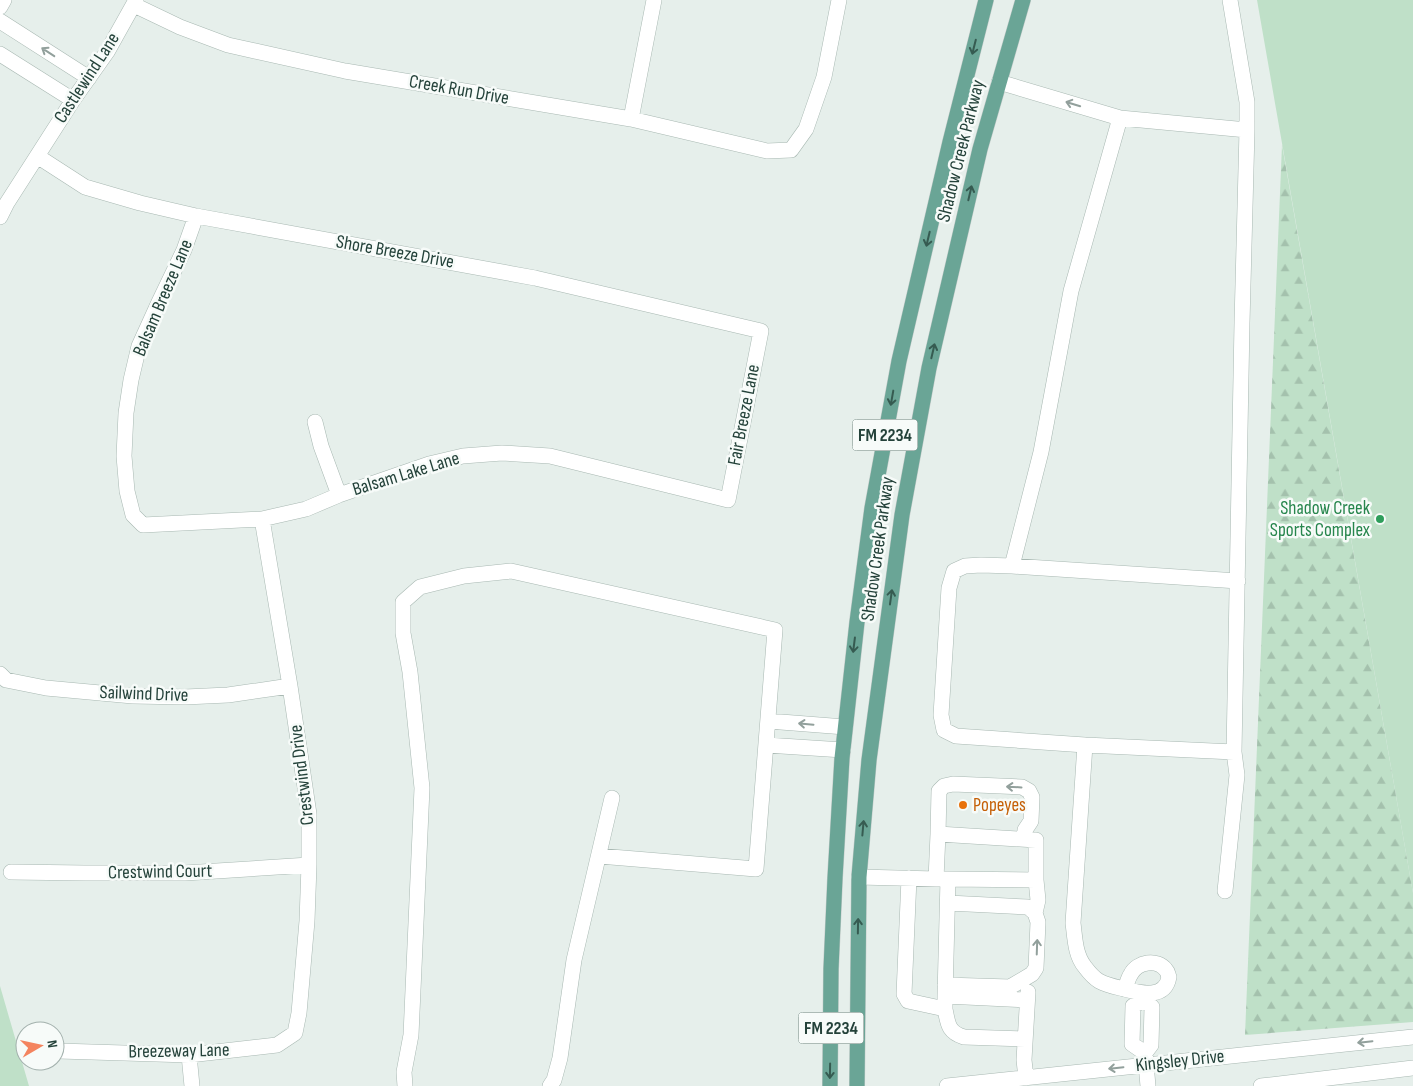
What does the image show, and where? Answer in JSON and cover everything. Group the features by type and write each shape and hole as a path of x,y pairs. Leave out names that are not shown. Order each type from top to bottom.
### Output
{"main road":[{"name":"Shadow Creek Parkway","path":"830,1086 834,887 843,750 872,508 899,361 950,142 986,0"},
{"name":"Shadow Creek Parkway","path":"857,1086 859,877 869,760 902,515 929,368 980,149 1023,0"}],"street":[{"path":"0,7 4,0"},
{"path":"631,120 654,0"},
{"name":"Creek Run Drive","path":"135,2 180,27 228,44 345,71 631,120 767,151 791,150 806,129 824,77 839,0"},
{"path":"1226,890 1237,775 1234,752 1247,130 1247,102 1230,0"},
{"name":"Castlewind Lane","path":"0,217 37,156 106,52 135,2"},
{"path":"0,21 89,78"},
{"path":"0,54 73,100"},
{"path":"999,82 1120,118 1247,130"},
{"path":"1012,566 1041,452 1071,291 1120,118"},
{"name":"Shore Breeze Drive","path":"37,156 85,187 140,203 196,216 535,278 761,331"},
{"name":"Balsam Breeze Lane","path":"143,525 133,515 127,491 124,456 126,413 131,380 140,346 184,250 196,216"},
{"name":"Fair Breeze Lane","path":"728,500 761,331"},
{"path":"315,422 321,446 339,495"},
{"name":"Balsam Lake Lane","path":"143,525 262,519 306,509 339,495 428,464 463,456 502,453 550,456 728,500"},
{"name":"Crestwind Drive","path":"262,519 309,814 307,921 299,1013 295,1033"},
{"path":"1234,752 1085,745 956,736 944,730 941,716 949,588 954,571 965,566 981,565 1238,580"},
{"path":"405,1086 404,1072 411,1035 422,788 410,672 403,633 403,602 420,587 464,576 511,571 775,630 756,868 599,856"},
{"name":"Sailwind Drive","path":"0,674 6,680 46,688 133,696 185,697 228,695 290,686"},
{"path":"768,721 845,727"},
{"path":"766,745 843,750"},
{"path":"1085,745 1073,923 1076,948 1084,966 1098,980 1145,997"},
{"path":"1024,839 1025,830 1031,821 1032,797 1029,791 1022,787 953,784 944,786 939,791 938,834 942,879 948,904 945,996 949,1028 956,1035 964,1037 1025,1039"},
{"path":"550,1086 554,1080 560,1058 574,960 612,798"},
{"path":"909,878 904,994 908,1001 1010,987 1029,977 1036,968 1038,922 1036,913 1038,900 1036,840 938,834"},
{"name":"Crestwind Court","path":"11,872 86,874 185,873 309,865"},
{"path":"859,877 1036,880"},
{"path":"948,904 1028,907 1036,913"},
{"path":"1125,989 1131,974 1143,964 1160,964 1166,970 1169,977 1166,986 1133,1006 1132,1044 1145,1059 1148,1086"},
{"path":"1026,1078 1024,1060 1029,977"},
{"path":"945,996 1027,1000"},
{"name":"Breezeway Lane","path":"65,1051 189,1055 277,1045 295,1033"},
{"name":"Kingsley Drive","path":"947,1086 1026,1078 1145,1059 1413,1037"},
{"path":"189,1055 192,1086"},
{"path":"1262,1086 1413,1068"}],"green space":[{"name":"Shadow Creek Sports Complex","path":"1257,0 1413,0 1413,893"},
{"path":"1282,145 1413,893 1413,1022 1245,1035"},
{"path":"0,986 15,1038 15,1071 25,1071 29,1086 0,1086"}],"place":[{"name":"Shadow Creek Sports Complex","path":"1380,519"},
{"name":"Popeyes","path":"963,805"}]}
